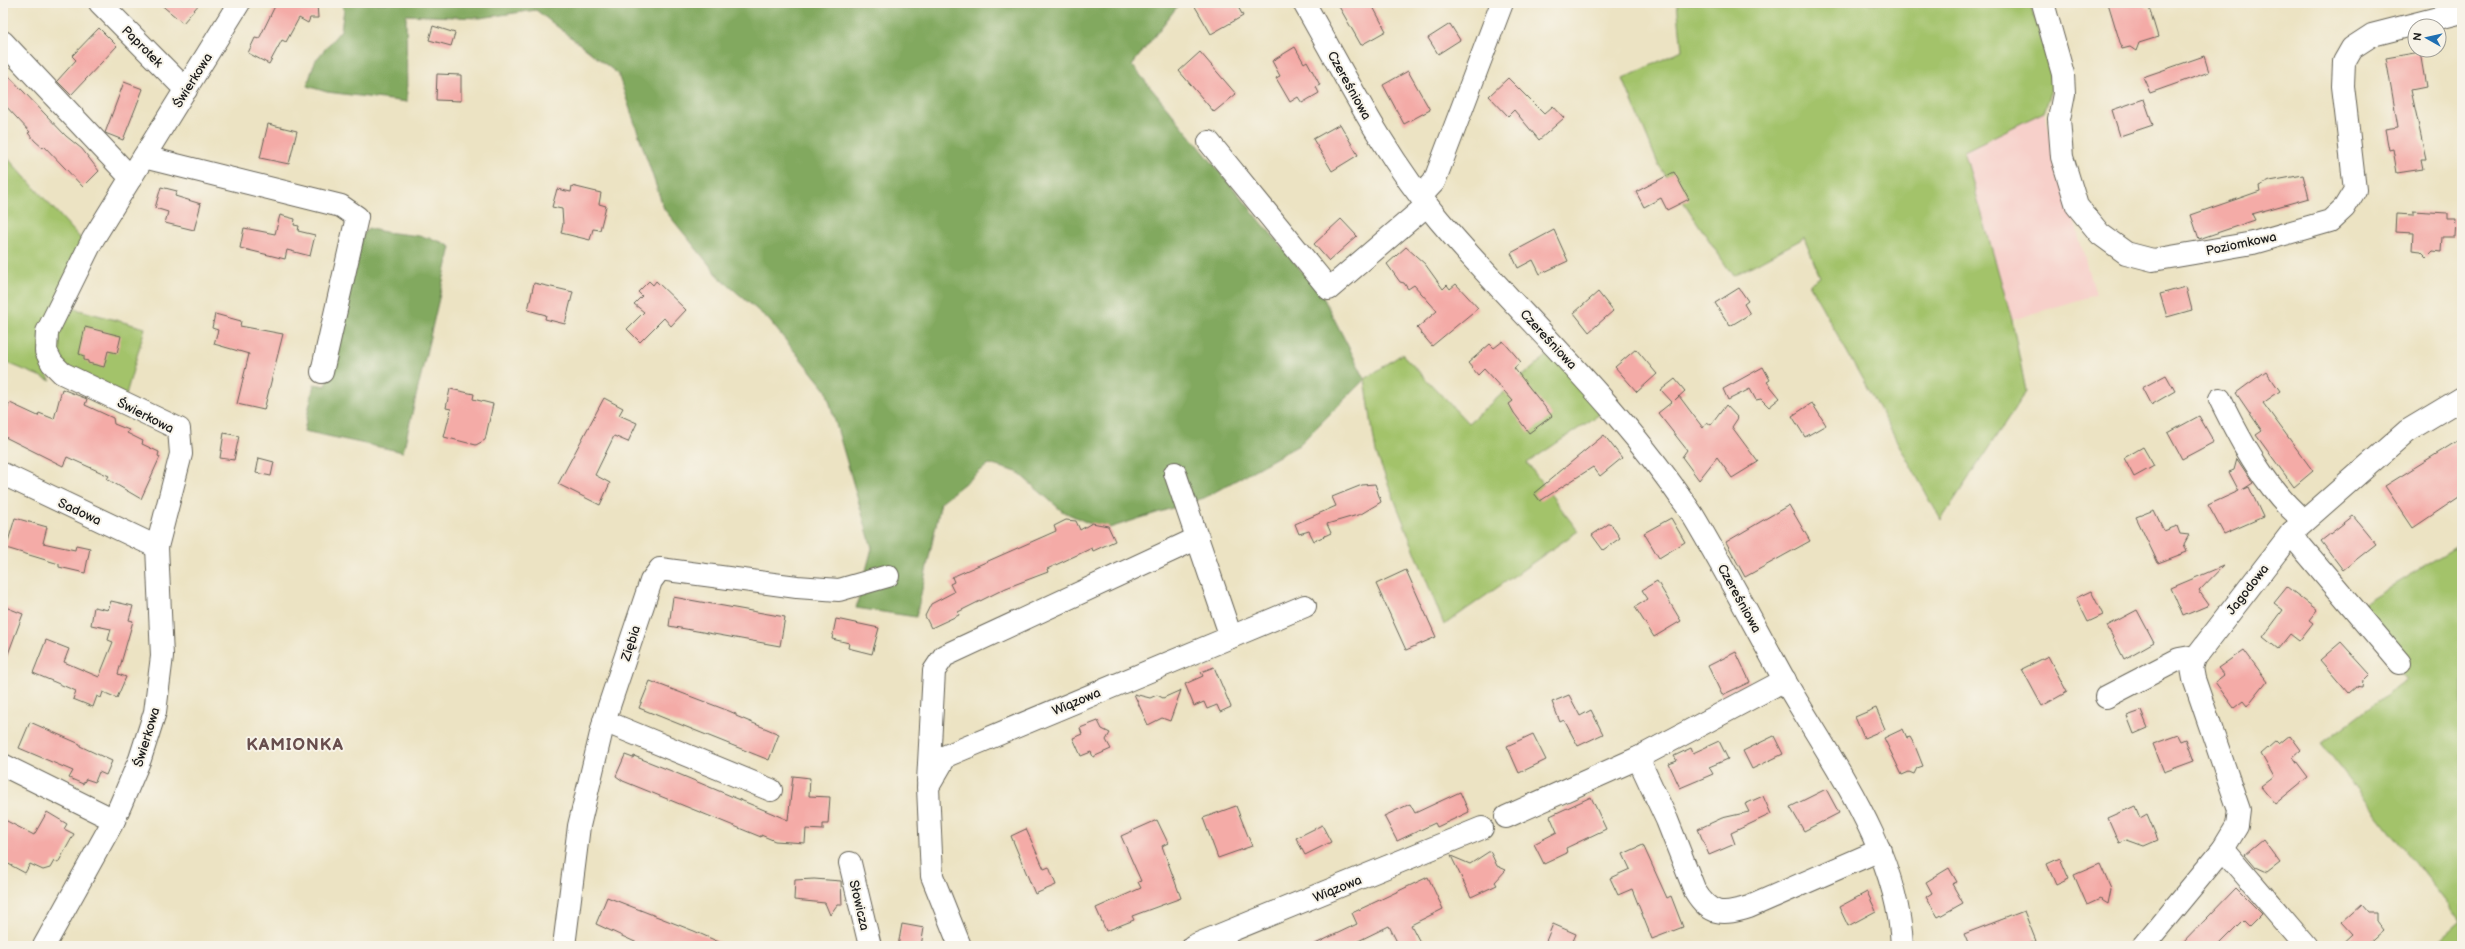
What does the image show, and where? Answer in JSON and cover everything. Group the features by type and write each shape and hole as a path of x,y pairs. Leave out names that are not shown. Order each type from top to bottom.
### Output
{"street":[{"name":"Paprotek","path":"100,3 186,90"},
{"name":"Świerkowa","path":"44,946 114,820 140,759 155,712 162,656 157,547 181,454 179,429 62,373 52,363 46,351 47,332 93,239 239,3"},
{"name":"Czereśniowa","path":"1304,3 1397,167 1424,201 1619,416 1666,475 1731,579 1785,680 1834,762 1880,850 1896,895 1902,946"},
{"path":"1209,142 1329,289 1424,201 1434,182 1502,3"},
{"name":"Poziomkowa","path":"2043,3 2063,74 2064,94 2059,119 2062,157 2078,206 2100,234 2126,253 2153,260 2252,243 2330,221 2344,208 2355,190 2343,86 2344,62 2352,48 2372,35 2462,12"},
{"path":"3,42 131,178"},
{"path":"144,157 341,206 357,217 322,372"},
{"name":"Jagodowa","path":"2143,946 2223,849 2237,826 2239,810 2194,679 2192,668 2196,656 2298,526 2408,431 2462,398"},
{"path":"2220,399 2240,440 2286,506 2298,526 2300,545 2400,663"},
{"path":"1175,473 1231,637"},
{"name":"Sadowa","path":"3,474 157,547"},
{"path":"960,946 932,876 928,787 934,671 944,656 1198,538"},
{"name":"Ziębia","path":"564,946 579,826 604,721 651,581 660,568 797,587 839,590 888,576"},
{"name":"Wiązowa","path":"928,787 946,756 1305,606"},
{"path":"2106,697 2179,659 2196,656"},
{"path":"1506,817 1638,758 1785,680"},
{"path":"604,721 771,790"},
{"path":"1638,758 1667,820 1695,891 1701,902 1712,910 1730,913 1749,907 1880,850"},
{"path":"3,765 114,820"},
{"name":"Wiązowa","path":"1193,946 1482,828"},
{"path":"2223,849 2306,946"},
{"name":"Słowicza","path":"850,863 870,946"}],"shaded area":[{"path":"2044,112 2095,295 2012,320 1964,150"}],"green space":[{"path":"340,3 1180,3 1132,65 1323,297 1365,379 1299,445 1204,498 1103,530 1062,511 1017,472 989,464 941,502 916,617 856,608 872,548 826,390 769,320 720,278 664,209 618,74 536,10 480,18 406,15 407,102 327,92 307,86 315,61 341,30 344,9"},
{"path":"1677,3 2030,3 2055,81 2044,112 1964,151 2012,320 2026,391 1941,520 1809,284 1820,277 1804,238 1733,276 1658,164 1623,79 1682,50"},
{"path":"3,153 82,240 42,366 51,381 3,361"},
{"path":"368,228 390,233 421,236 441,242 451,247 403,452 304,431 314,384 326,386 362,236"},
{"path":"72,299 72,308 145,328 125,398 75,374 64,365 57,355 54,343 56,329 61,317"},
{"path":"1550,353 1609,408 1527,463 1578,531 1444,625 1376,453 1365,379 1402,354 1468,423"},
{"path":"2462,543 2462,946 2433,946 2461,921 2321,744 2407,679 2349,612"}],"building":[{"path":"159,3 200,3 183,23"},
{"path":"268,3 317,3 318,18 310,18 308,23 299,18 286,42 282,40 269,64 248,53 255,38 259,39 275,6"},
{"path":"1193,3 1236,3 1243,16 1211,34"},
{"path":"1337,3 1371,3 1386,31 1361,45"},
{"path":"2108,3 2145,3 2146,8 2149,7 2158,37 2139,43 2136,51 2130,47 2122,49"},
{"path":"1450,24 1460,40 1438,54 1428,38"},
{"path":"433,26 455,33 451,46 429,40"},
{"path":"99,28 117,46 71,95 57,81 76,60 72,56"},
{"path":"1295,47 1304,63 1307,61 1320,85 1316,87 1319,93 1302,103 1298,97 1290,102 1276,78 1280,76 1272,61"},
{"path":"1200,52 1236,94 1214,112 1179,71"},
{"path":"2407,54 2407,58 2421,58 2426,87 2411,90 2426,159 2421,159 2423,169 2397,173 2393,149 2389,150 2385,129 2398,127 2386,58"},
{"path":"2204,56 2209,72 2150,93 2143,77"},
{"path":"3,70 66,136 82,149 99,171 83,187 44,146 43,148 35,141 28,133 30,132 3,103"},
{"path":"1408,71 1430,110 1404,124 1383,85"},
{"path":"437,74 461,75 461,101 436,100"},
{"path":"1508,78 1544,114 1553,106 1564,118 1539,140 1514,110 1508,116 1489,96"},
{"path":"124,82 143,89 123,140 105,133"},
{"path":"2144,99 2153,125 2120,136 2112,110"},
{"path":"268,124 297,131 289,164 260,158"},
{"path":"1340,124 1358,155 1332,171 1313,139"},
{"path":"1674,172 1689,199 1667,210 1661,198 1644,207 1636,192"},
{"path":"2303,175 2309,198 2252,214 2255,220 2199,239 2191,215 2260,191 2259,186 2270,181"},
{"path":"572,186 601,193 599,204 606,206 600,230 593,229 590,240 561,233 563,224 562,209 552,207 557,189 571,192"},
{"path":"161,187 177,191 175,196 201,204 194,230 165,223 168,212 155,208"},
{"path":"2413,211 2447,213 2447,219 2456,219 2455,237 2442,237 2441,252 2433,251 2427,257 2421,251 2412,250 2413,233 2395,232 2396,214 2413,215"},
{"path":"280,215 295,219 294,225 299,226 298,231 315,235 310,256 287,250 285,259 240,248 244,228 275,234"},
{"path":"1341,219 1357,236 1329,261 1314,244"},
{"path":"1554,230 1568,261 1540,274 1533,260 1518,268 1511,253"},
{"path":"1406,247 1425,264 1443,289 1447,285 1450,289 1456,284 1478,308 1432,346 1417,328 1437,311 1414,285 1408,289 1404,283 1400,282 1387,264"},
{"path":"649,281 653,285 656,281 686,310 671,326 664,318 640,342 627,329 644,312 634,304 642,296 638,292"},
{"path":"534,283 573,292 565,324 545,319 546,315 528,310"},
{"path":"2186,287 2192,310 2167,317 2160,294"},
{"path":"1739,288 1748,301 1744,304 1750,314 1730,326 1715,303"},
{"path":"1598,292 1613,311 1589,332 1574,313"},
{"path":"215,314 241,321 240,326 283,334 264,410 237,404 249,354 214,344 218,330 212,328"},
{"path":"85,327 121,336 117,353 108,351 104,367 88,363 88,361 84,360 84,356 79,354"},
{"path":"1503,341 1521,362 1514,368 1552,416 1529,433 1509,404 1513,401 1484,369 1478,375 1468,363 1490,344 1494,348"},
{"path":"1636,349 1657,374 1637,392 1615,367"},
{"path":"1763,367 1770,380 1767,382 1780,398 1769,407 1761,399 1756,400 1750,389 1728,400 1723,389"},
{"path":"2266,371 2280,391 2263,403 2313,471 2294,487 2256,435 2262,431 2236,393"},
{"path":"2166,375 2175,391 2151,405 2142,388"},
{"path":"1675,379 1685,391 1679,396 1703,428 1707,422 1711,425 1726,405 1738,418 1732,427 1758,462 1732,478 1717,457 1699,480 1682,457 1687,450 1658,413 1672,402 1661,390"},
{"path":"62,389 87,399 85,405 113,418 114,424 129,430 127,433 143,441 142,444 159,452 158,456 160,457 141,499 107,479 109,476 67,457 63,466 3,436 3,417 10,403 38,416 39,413 54,419"},
{"path":"450,389 474,394 473,399 493,404 485,440 476,445 444,437 451,409 446,408"},
{"path":"604,398 623,408 619,415 637,423 628,442 614,436 595,475 610,483 600,505 558,484"},
{"path":"1812,403 1826,425 1805,437 1792,416"},
{"path":"2199,416 2214,442 2182,459 2168,433"},
{"path":"224,433 239,436 234,460 220,458"},
{"path":"1604,435 1622,458 1600,476 1593,467 1540,501 1534,493"},
{"path":"2462,438 2462,495 2413,528 2385,486"},
{"path":"2143,447 2154,466 2134,477 2124,458"},
{"path":"259,458 274,462 271,476 256,473"},
{"path":"2237,459 2253,483 2242,490 2249,487 2263,517 2224,534 2208,505 2239,491 2229,472 2234,470"},
{"path":"1375,484 1381,502 1361,514 1327,524 1331,533 1314,541 1309,531 1299,534 1295,524 1336,506 1332,497 1362,485"},
{"path":"1789,505 1810,541 1745,577 1726,542"},
{"path":"2154,510 2164,531 2177,526 2180,534 2189,535 2184,544 2187,552 2158,563 2136,517"},
{"path":"2353,516 2376,544 2343,570 2321,541"},
{"path":"15,518 47,527 43,543 75,550 76,545 90,548 85,573 59,567 59,564 6,548"},
{"path":"1671,518 1685,542 1659,558 1644,533"},
{"path":"1066,520 1076,521 1080,530 1092,523 1108,526 1115,541 1093,551 1092,548 1047,569 1048,572 1006,588 958,612 959,615 931,628 925,616 931,604 954,592 950,584 954,582 952,577 1056,531 1054,526"},
{"path":"1610,523 1620,538 1603,550 1592,535"},
{"path":"2223,566 2199,591 2209,605 2183,616 2171,588"},
{"path":"1406,570 1436,637 1406,650 1376,584"},
{"path":"1657,581 1681,621 1654,637 1635,607 1648,599 1642,590"},
{"path":"2287,587 2317,610 2309,620 2313,623 2299,641 2290,634 2278,649 2263,637 2283,610 2274,603"},
{"path":"2091,591 2103,615 2088,622 2076,598"},
{"path":"673,597 785,617 780,646 669,626"},
{"path":"111,601 133,606 129,620 133,621 118,674 126,677 117,698 103,692 101,698 97,696 93,707 73,699 76,691 33,673 46,640 69,649 64,662 99,677 113,642 108,640 111,629 91,625 94,607 108,610"},
{"path":"3,606 23,614 5,662 3,662"},
{"path":"2137,610 2154,642 2124,659 2107,626"},
{"path":"836,619 879,628 872,654 848,648 849,643 832,639"},
{"path":"2341,642 2370,674 2363,681 2362,688 2355,687 2348,693 2320,660"},
{"path":"2244,650 2267,681 2247,706 2243,701 2234,708 2215,682 2224,675 2218,668"},
{"path":"1736,652 1750,682 1722,695 1708,666"},
{"path":"2048,656 2067,692 2042,706 2022,669"},
{"path":"1214,667 1231,707 1220,712 1217,705 1207,709 1204,702 1194,706 1185,684 1203,676 1201,672"},
{"path":"650,681 729,711 736,714 736,716 779,734 769,760 639,708"},
{"path":"1181,690 1170,721 1162,718 1148,725 1134,694 1150,698 1157,695 1163,698"},
{"path":"1569,695 1580,716 1591,710 1603,734 1578,746 1564,720 1560,722 1552,702"},
{"path":"1876,708 1885,729 1864,738 1855,717"},
{"path":"2141,711 2148,728 2134,734 2127,716"},
{"path":"1098,721 1102,729 1110,733 1106,740 1111,749 1093,757 1091,752 1081,756 1073,738 1082,734 1080,728"},
{"path":"30,722 80,744 80,746 112,761 106,775 99,772 95,782 86,779 83,784 69,778 73,771 19,748"},
{"path":"1903,729 1907,738 1910,737 1915,746 1923,766 1917,768 1914,774 1909,772 1902,775 1884,738"},
{"path":"1533,734 1546,760 1519,773 1507,746"},
{"path":"2178,735 2181,741 2186,739 2194,761 2164,772 2153,744"},
{"path":"2290,735 2301,750 2293,757 2308,777 2275,804 2261,787 2274,777 2261,754 2276,741 2279,744"},
{"path":"1774,736 1783,754 1752,769 1743,751"},
{"path":"1719,741 1728,759 1709,767 1713,774 1680,788 1669,764 1677,761 1674,756 1691,748 1693,753"},
{"path":"625,755 633,758 634,756 788,820 793,776 810,778 809,796 830,797 828,824 823,824 823,830 806,829 805,843 775,841 761,835 761,837 623,781 616,776"},
{"path":"1826,789 1839,813 1804,831 1790,807"},
{"path":"1460,792 1469,812 1437,827 1435,823 1397,841 1384,816 1410,804 1415,813"},
{"path":"1763,796 1771,814 1731,833 1735,844 1709,855 1698,829 1722,818 1749,812 1745,804"},
{"path":"1591,797 1606,829 1566,848 1567,853 1544,864 1534,844 1557,832 1550,816"},
{"path":"1236,806 1252,846 1218,858 1203,818"},
{"path":"2135,806 2140,818 2147,814 2158,840 2144,846 2127,840 2119,843 2108,818"},
{"path":"47,812 67,824 64,829 74,834 58,863 54,861 50,868 43,870 30,864 25,873 3,861 3,819 34,835"},
{"path":"1157,820 1168,843 1162,846 1181,898 1132,916 1134,920 1106,931 1096,908 1141,888 1138,882 1141,881 1121,836"},
{"path":"1322,825 1331,842 1305,855 1296,838"},
{"path":"1026,829 1044,869 1049,867 1056,885 1035,894 1011,836"},
{"path":"2263,839 2280,862 2267,872 2256,867 2245,854"},
{"path":"1643,845 1667,898 1671,896 1683,927 1652,939 1632,889 1618,895 1610,878 1630,869 1623,854"},
{"path":"1490,851 1497,866 1506,870 1495,882 1497,885 1471,897 1451,856 1470,864"},
{"path":"2060,858 2069,879 2056,885 2047,864"},
{"path":"2100,864 2111,889 2108,904 2100,899 2087,905 2074,875"},
{"path":"1949,868 1957,882 1952,884 1963,903 1938,917 1926,897 1932,893 1926,882"},
{"path":"1428,877 1443,909 1411,925 1422,946 1399,946 1389,926 1348,946 1311,946 1357,924 1352,913"},
{"path":"814,879 841,881 842,905 837,905 830,915 825,903 794,900 795,880"},
{"path":"2236,888 2262,914 2249,927 2243,921 2218,946 2180,946"},
{"path":"1867,892 1876,911 1848,926 1839,907"},
{"path":"607,897 728,946 646,946 635,942 596,924"},
{"path":"2361,905 2368,913 2376,913 2376,921 2383,930 2365,946 2340,946 2353,934 2342,922"},
{"path":"2024,911 2036,941 2024,946 1969,946 1964,934"},
{"path":"902,924 924,928 921,946 898,946"},
{"path":"1553,924 1576,934 1571,946 1544,946"}],"district":[{"name":"KAMIONKA","path":"295,744"}]}
